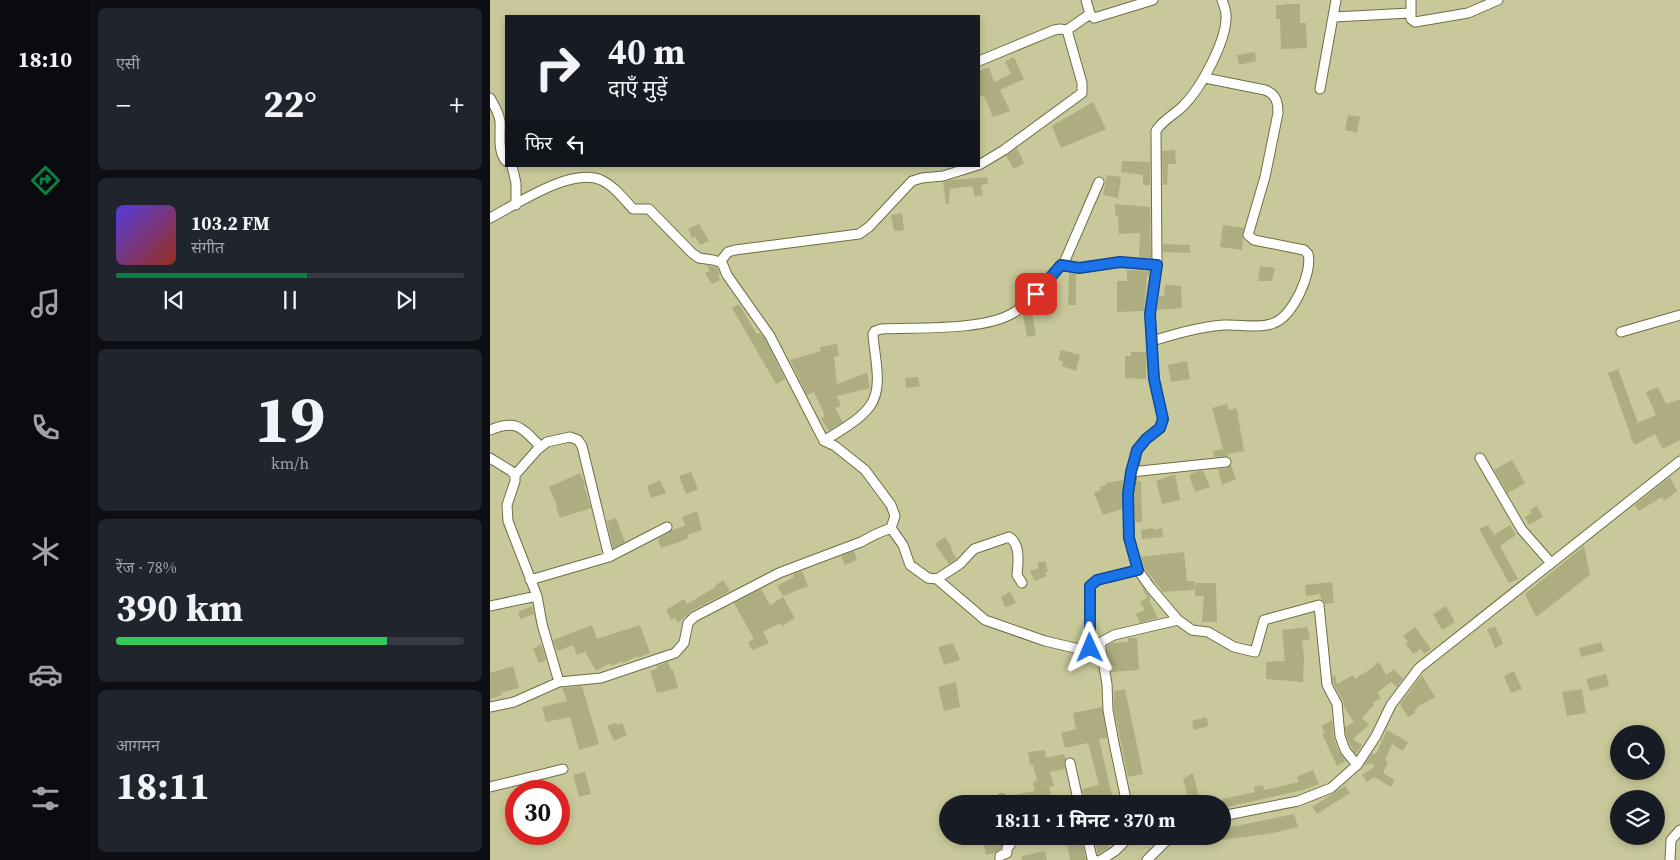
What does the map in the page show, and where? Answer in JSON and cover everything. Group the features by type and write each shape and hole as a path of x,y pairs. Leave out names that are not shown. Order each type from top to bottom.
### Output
{"street":[{"path":"1086,0 1090,14 1092,17 1097,18 1153,0"},
{"path":"1222,0 1226,18 1224,34 1204,78 1187,103 1160,125 1156,131 1157,265 1150,314 1154,379 1163,419 1156,432 1140,444 1137,450 1128,494 1129,538 1138,570 1178,620 1192,630 1208,632 1234,647 1255,652 1264,620 1319,605 1327,686 1337,704 1342,743 1357,765"},
{"path":"1320,88 1336,0"},
{"path":"1411,0 1410,19 1415,22 1468,13 1498,0"},
{"path":"1334,17 1410,13"},
{"path":"980,61 1054,30 1067,30 1090,14"},
{"path":"980,164 1004,150 1082,93 1082,83 1067,30"},
{"path":"1152,341 1194,329 1224,325 1265,325 1277,322 1289,312 1296,302 1303,286 1309,259 1308,254 1304,250 1254,240 1248,235 1265,177 1278,114 1276,98 1265,90 1204,78"},
{"path":"490,98 500,120 500,142 505,160"},
{"path":"512,167 516,183 516,205"},
{"path":"720,262 728,252 735,250 859,234 869,227 912,181 943,176 972,167"},
{"path":"490,218 568,179 589,178 601,180 611,186 633,209 649,209 696,256 720,262 723,265 727,274 770,336 824,441 835,446 865,470 891,505 895,516 891,528 861,542 779,573 694,618 688,623 684,643 675,653 601,678 559,682 514,702 490,708"},
{"path":"824,441 861,416 872,402 876,384 873,334 875,330 979,324 997,321 1023,307 1063,265 1099,182"},
{"path":"1063,265 1079,268 1120,262 1157,265"},
{"path":"1621,332 1680,314"},
{"path":"490,430 506,426 519,426 540,446"},
{"path":"559,682 542,624 537,596 512,532 507,512 515,475 540,446 547,442 570,437 580,442 609,557"},
{"path":"490,458 515,475"},
{"path":"1480,458 1522,530 1551,563"},
{"path":"1231,814 1298,801 1331,788 1357,765 1376,736 1391,705 1419,668 1680,461"},
{"path":"1131,472 1226,462"},
{"path":"530,580 609,557 667,527"},
{"path":"891,528 904,545 910,565 928,578 937,579 977,614 992,623 1045,641 1078,649 1090,648 1114,635 1178,620"},
{"path":"937,579 960,564 971,551 1009,537 1015,545 1019,561 1016,575 1022,583"},
{"path":"1090,648 1090,586 1097,580 1138,570"},
{"path":"490,606 537,596"},
{"path":"1100,643 1108,684 1108,710 1125,795"},
{"path":"1070,763 1077,795"},
{"path":"490,787 563,769"},
{"path":"1670,860 1671,840 1680,830"},
{"path":"1000,860 1000,856 1007,854 1009,845"},
{"path":"1089,845 1092,858 1095,860"},
{"path":"1101,860 1121,845"},
{"path":"1147,860 1162,845"}],"building":[{"path":"1300,4 1300,23 1306,23 1307,48 1281,49 1280,19 1276,19 1276,5"},
{"path":"1255,52 1256,61 1239,65 1237,55"},
{"path":"1014,57 1024,79 1000,90 1010,111 993,117 984,96 981,97 980,94 980,71 989,67 994,82 1011,74 1005,61"},
{"path":"1093,102 1106,129 1061,148 1052,126"},
{"path":"1348,115 1360,117 1357,133 1345,130"},
{"path":"1017,148 1024,163 1014,169 1006,156"},
{"path":"1175,150 1176,164 1168,164 1167,185 1163,185 1162,151"},
{"path":"1122,161 1150,162 1150,185 1143,185 1143,175 1121,172"},
{"path":"1107,175 1121,177 1118,198 1103,195"},
{"path":"987,177 988,184 981,185 983,195 975,197 972,186 950,189 949,204 946,204 943,182"},
{"path":"1115,204 1150,207 1151,258 1139,257 1140,233 1119,234"},
{"path":"902,213 904,230 894,231 891,215"},
{"path":"699,224 709,241 700,245 695,236 692,238 688,229"},
{"path":"1223,225 1244,228 1242,250 1220,247"},
{"path":"1163,244 1190,245 1190,253 1163,252"},
{"path":"707,265 717,268 720,280 712,284 705,273 710,271"},
{"path":"1260,266 1275,268 1272,281 1258,281"},
{"path":"1127,270 1150,271 1149,276 1147,276 1144,311 1117,312 1117,281 1127,281"},
{"path":"1069,273 1076,274 1076,305 1068,305"},
{"path":"1165,285 1181,286 1182,308 1157,310 1159,296 1164,296"},
{"path":"739,304 757,334 760,333 765,339 785,379 776,384 732,308"},
{"path":"1032,313 1036,335 1027,337 1023,314"},
{"path":"837,344 839,356 834,357 837,384 867,373 870,388 837,396 841,406 835,408 843,422 829,431 821,419 825,416 814,392 807,395 790,360 821,351 820,347"},
{"path":"1061,350 1080,355 1076,371 1062,366 1063,361 1058,360"},
{"path":"1131,352 1146,352 1146,379 1125,378 1125,356 1131,356"},
{"path":"1187,361 1190,379 1171,382 1168,365"},
{"path":"1618,369 1638,423 1656,415 1646,392 1658,387 1666,404 1680,399 1680,440 1663,449 1655,434 1635,445 1630,437 1608,373"},
{"path":"918,377 920,386 906,388 905,378"},
{"path":"1227,404 1229,410 1236,408 1239,415 1244,451 1227,454 1228,456 1215,457 1213,451 1223,449 1212,408"},
{"path":"1512,460 1525,483 1508,493 1494,470"},
{"path":"1231,465 1236,479 1222,485 1218,469 1227,468"},
{"path":"1203,471 1210,487 1195,492 1189,475"},
{"path":"691,472 698,489 686,494 679,476"},
{"path":"580,473 591,508 560,518 549,487"},
{"path":"1175,474 1180,500 1162,504 1156,481"},
{"path":"1670,477 1677,491 1664,501 1662,497 1639,511 1635,505"},
{"path":"660,480 666,493 651,498 647,486"},
{"path":"1122,480 1124,482 1122,509 1103,515 1094,493 1101,490 1100,487 1106,485 1106,483"},
{"path":"1137,481 1141,481 1142,522 1135,522 1134,496"},
{"path":"1537,506 1543,517 1529,525 1525,517 1532,513 1530,510"},
{"path":"697,511 702,530 687,535 688,538 682,541 661,548 658,539 672,530 685,526 682,517"},
{"path":"616,518 625,542 613,548 607,521"},
{"path":"1488,525 1494,535 1510,525 1516,535 1500,546 1518,579 1509,583 1479,529"},
{"path":"1153,528 1153,530 1162,528 1163,537 1142,539 1141,530"},
{"path":"945,537 957,559 949,564 935,544"},
{"path":"1584,546 1590,575 1536,617 1525,594"},
{"path":"854,551 857,560 845,565 841,556"},
{"path":"1184,552 1187,581 1194,581 1195,589 1196,583 1216,583 1217,622 1202,622 1204,596 1195,596 1195,590 1163,592 1144,567 1141,557"},
{"path":"1045,561 1048,571 1045,572 1047,576 1035,581 1030,571 1039,568 1037,563"},
{"path":"802,571 808,586 783,596 777,586 794,577 793,574"},
{"path":"723,580 730,591 691,611 678,623 675,618 671,620 666,610 684,599 687,604 716,587"},
{"path":"1332,582 1334,603 1325,604 1320,594 1306,596 1305,585"},
{"path":"1142,587 1151,598 1149,600 1158,618 1140,623 1136,614 1145,610 1140,602 1147,598"},
{"path":"761,589 770,605 783,597 795,618 782,626 780,623 763,632 769,643 752,650 748,642 754,639 734,603"},
{"path":"1010,592 1016,603 1005,607 1001,597"},
{"path":"532,606 534,614 520,619 518,612"},
{"path":"1446,606 1455,622 1442,630 1433,614"},
{"path":"592,625 597,639 640,625 650,653 611,666 610,663 596,671 585,652 577,655 573,645 557,651 553,640"},
{"path":"1495,626 1503,644 1495,648 1487,629"},
{"path":"1307,627 1310,639 1302,641 1304,656 1303,682 1266,679 1266,662 1285,661 1282,630"},
{"path":"1415,627 1431,649 1424,654 1421,649 1413,654 1405,643 1408,642 1403,636"},
{"path":"1128,638 1137,638 1139,670 1111,672 1107,646 1112,643 1128,642"},
{"path":"1601,642 1604,651 1581,657 1579,648"},
{"path":"953,643 960,660 944,665 938,647"},
{"path":"541,644 546,660 539,663 533,649"},
{"path":"668,662 671,670 673,670 678,688 657,693 650,671 657,669 656,666"},
{"path":"1379,662 1386,675 1394,669 1403,679 1397,687 1391,682 1377,693 1381,698 1372,703 1374,705 1362,718 1369,725 1353,739 1362,745 1356,754 1346,735 1345,727 1354,722 1344,707 1332,677 1335,676 1337,684 1353,675 1355,679"},
{"path":"513,666 519,688 501,693 502,695 490,699 490,673"},
{"path":"1514,671 1522,689 1511,693 1504,676"},
{"path":"1606,674 1609,686 1590,691 1586,679"},
{"path":"1422,675 1435,697 1417,707 1414,711 1415,713 1408,717 1400,704"},
{"path":"956,682 960,707 944,711 938,687"},
{"path":"582,686 599,744 579,750 570,717 546,722 542,707 567,701 562,688"},
{"path":"1125,689 1143,774 1128,777 1114,709 1114,691"},
{"path":"1582,689 1586,713 1567,716 1562,692"},
{"path":"1102,707 1107,738 1099,739 1112,795 1083,795 1082,789 1099,785 1088,743 1065,748 1061,733 1076,729 1073,713"},
{"path":"1206,717 1209,726 1194,730 1192,721"},
{"path":"1332,720 1334,738 1339,752 1346,761 1337,766 1322,734 1325,733 1321,726"},
{"path":"616,723 617,725 622,723 627,735 614,741 607,726"},
{"path":"1387,730 1408,742 1403,751 1392,744 1385,760 1388,762 1383,773 1395,780 1391,787 1374,777 1367,782 1362,775 1374,767 1372,763 1364,766 1372,753 1376,754"},
{"path":"1045,750 1046,758 1064,754 1066,759 1064,762 1065,769 1050,772 1054,786 1049,787 1051,795 1011,795 1035,791 1033,782 1037,780 1033,765 1030,765 1028,752"},
{"path":"1313,770 1319,784 1303,790 1231,806 1231,797 1255,792 1254,787 1263,785 1264,790 1299,782 1297,777"},
{"path":"585,772 591,794 579,797 573,775"},
{"path":"1193,773 1199,795 1187,795 1183,779"},
{"path":"1345,786 1350,793 1317,814 1312,807"},
{"path":"1294,814 1298,827 1273,833 1231,839 1231,827"},
{"path":"984,845 1002,845 1001,849 986,855"},
{"path":"1068,845 1083,845 1086,860 1070,860"},
{"path":"1096,845 1109,845 1109,847 1098,854"},
{"path":"1045,851 1047,860 1022,860 1022,856"}],"route":[{"path":"1036,294 1061,265 1079,268 1120,262 1157,265 1150,314 1154,379 1163,419 1160,428 1140,444 1131,472 1128,494 1129,538 1138,570 1091,583 1089,589 1090,648"}]}
